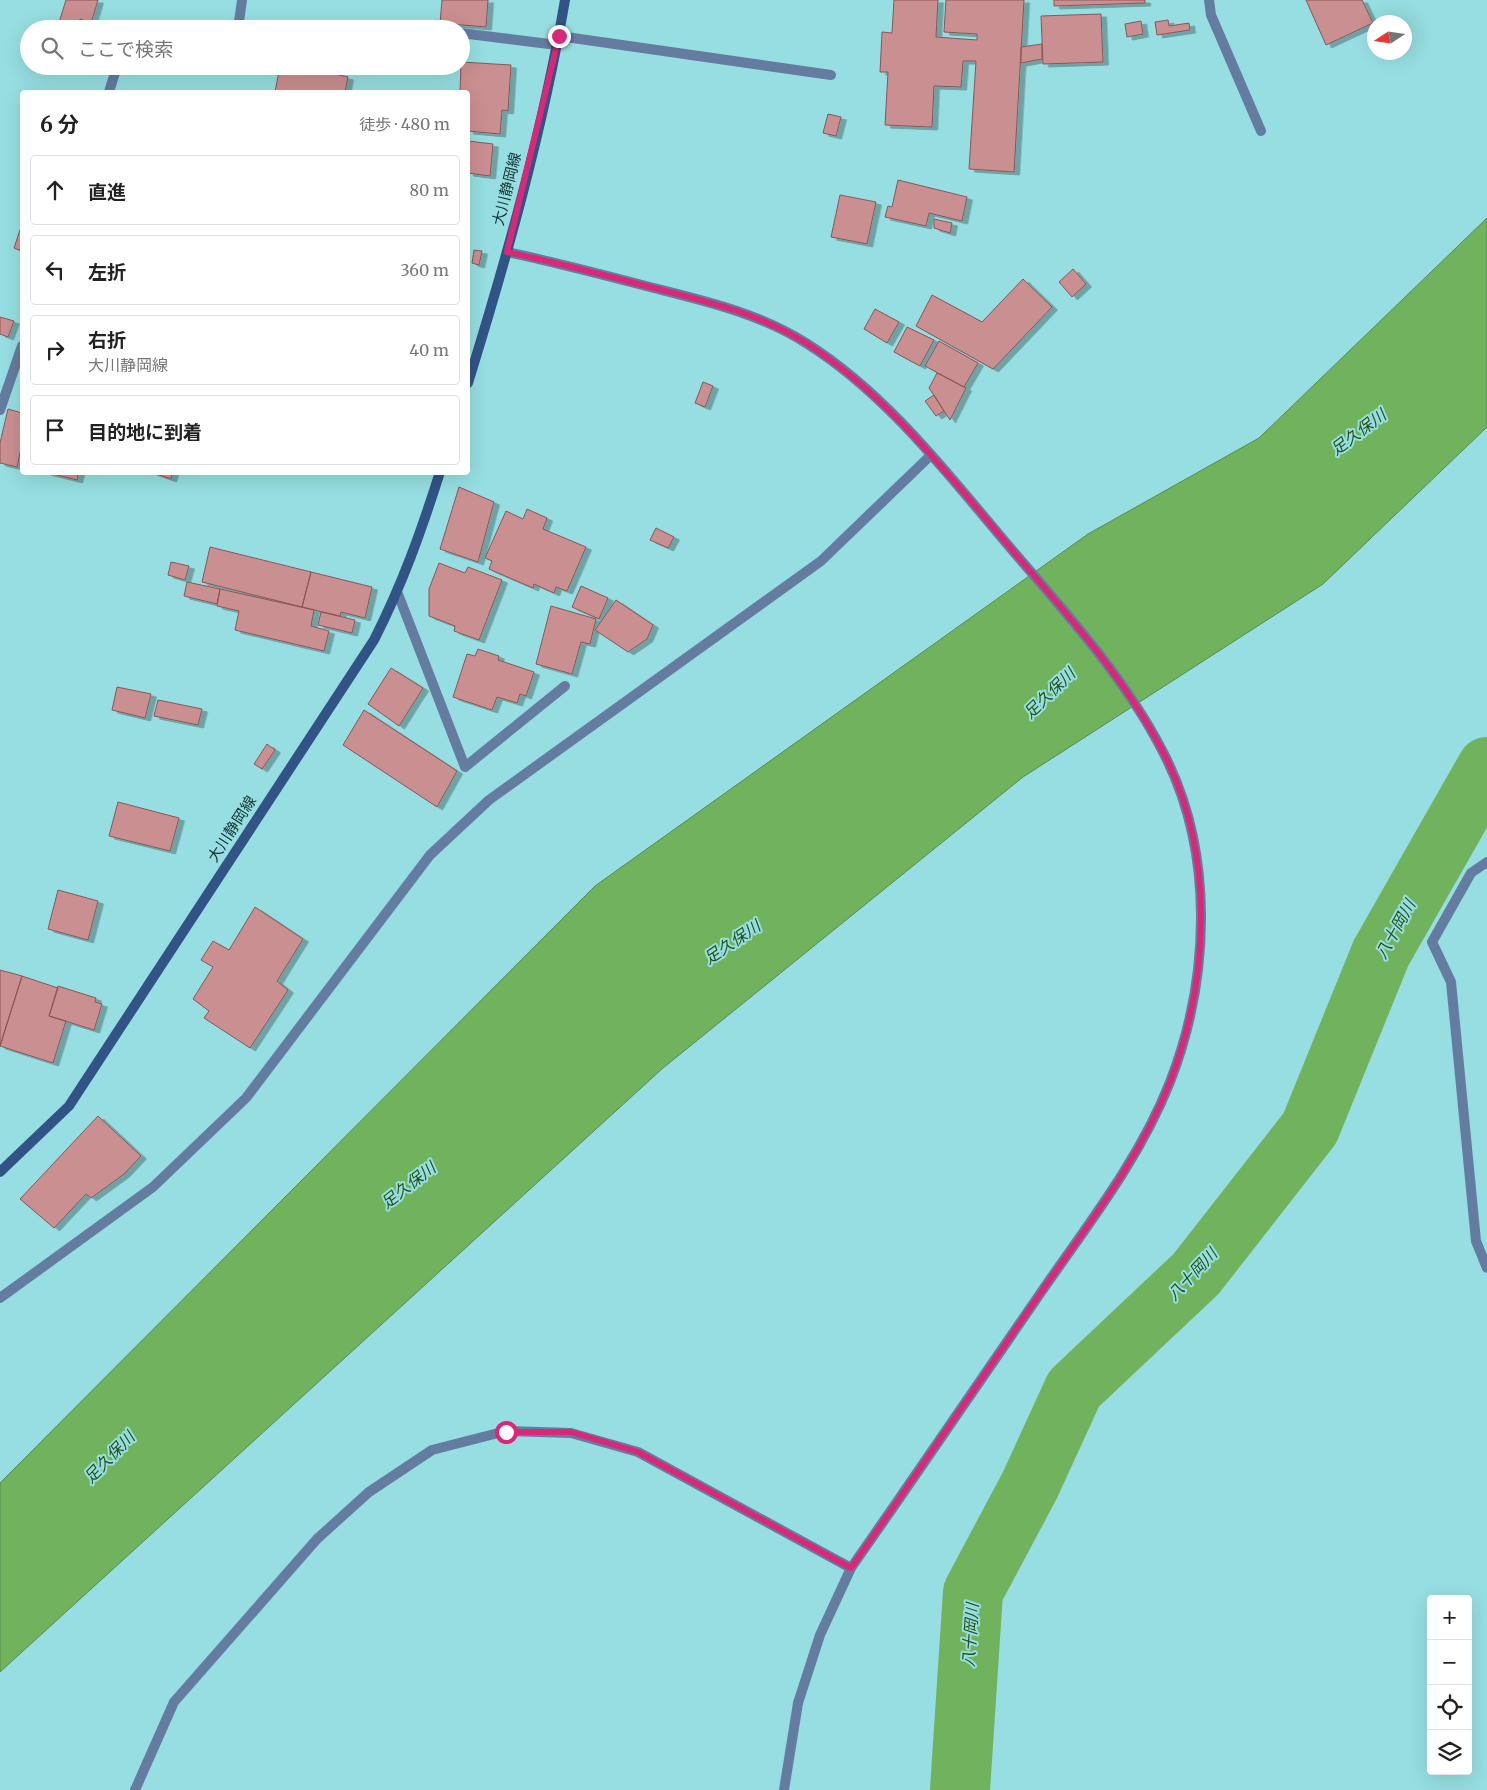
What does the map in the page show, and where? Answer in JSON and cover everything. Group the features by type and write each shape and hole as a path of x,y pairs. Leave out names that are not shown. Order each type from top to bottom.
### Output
{"main road":[{"name":"大川静岡線","path":"470,376 507,252 558,41 565,0"},
{"name":"大川静岡線","path":"0,1172 70,1106 374,640 398,594 418,542 439,475"}],"street":[{"path":"239,20 242,0"},
{"path":"1209,0 1211,15 1261,131"},
{"path":"470,34 558,41 831,75"},
{"path":"110,90 114,75"},
{"path":"507,252 714,303 762,320 804,341 842,368 878,400 950,476 1117,678 1164,754 1186,806 1197,861 1201,904 1201,950 1194,998 1170,1081 1133,1159 851,1568 820,1634 798,1703 784,1790"},
{"path":"0,410 20,352"},
{"path":"0,1298 153,1187 246,1098 430,855 489,800 821,561 931,455"},
{"path":"398,594 465,767 565,686"},
{"path":"1487,862 1471,874 1432,942 1452,982 1476,1241 1487,1268"},
{"path":"135,1790 174,1702 310,1546 369,1492 432,1450 506,1432 571,1432 638,1452 851,1568"}],"water":[{"name":"足久保川","path":"1487,218 1487,427 1323,584 1023,777 663,1068 0,1672 0,1483 595,886 1088,534 1259,438"}],"building":[{"path":"66,0 98,0 92,20 60,20"},
{"path":"442,0 488,0 486,27 470,26 470,20 440,20"},
{"path":"894,0 938,0 936,37 977,40 977,34 944,32 946,0 1024,0 1014,172 969,169 976,61 963,61 961,87 934,86 932,127 885,125 888,72 880,72 882,32 892,33"},
{"path":"1054,0 1145,0 1145,3 1054,6"},
{"path":"1306,0 1362,0 1369,15 1367,15 1367,26 1326,45"},
{"path":"1101,14 1103,62 1043,64 1041,16"},
{"path":"1168,20 1169,26 1189,23 1190,30 1157,35 1155,22"},
{"path":"1141,21 1143,34 1127,37 1125,24"},
{"path":"1042,44 1042,59 1021,63 1021,47"},
{"path":"470,63 511,65 508,111 502,110 500,134 470,131 470,90 460,90 461,75 470,75"},
{"path":"278,75 339,75 348,77 345,90 275,90"},
{"path":"828,114 841,117 836,136 823,133"},
{"path":"470,141 493,144 490,176 470,173"},
{"path":"898,180 967,197 962,221 929,213 926,226 885,217 888,206 892,207"},
{"path":"840,195 876,202 867,244 831,237"},
{"path":"934,219 952,223 950,233 934,228"},
{"path":"20,230 20,250 14,248"},
{"path":"474,250 482,251 479,265 472,263"},
{"path":"1073,269 1086,284 1072,297 1059,282"},
{"path":"1023,279 1052,307 993,369 916,326 932,295 982,322"},
{"path":"875,309 899,322 887,343 864,329"},
{"path":"0,317 14,321 8,337 0,334"},
{"path":"907,327 934,340 920,366 894,352"},
{"path":"939,341 978,363 964,387 925,366"},
{"path":"937,373 966,388 950,420 929,388"},
{"path":"703,382 713,386 705,407 695,403"},
{"path":"934,395 944,411 936,416 925,401"},
{"path":"8,409 20,412 20,453 17,467 0,463 0,443"},
{"path":"57,475 78,475 77,480"},
{"path":"160,475 172,475 171,479"},
{"path":"459,487 494,502 478,562 440,549"},
{"path":"527,509 547,518 543,529 586,547 567,591 556,587 554,593 534,584 533,588 489,569 492,561 485,558 506,511 523,519"},
{"path":"656,528 674,537 668,548 650,540"},
{"path":"210,547 311,572 302,607 202,582"},
{"path":"171,562 189,566 185,580 168,575"},
{"path":"439,563 465,573 468,567 502,580 479,640 454,631 455,626 429,616 429,589"},
{"path":"311,572 372,587 365,618 341,612 340,616 302,607"},
{"path":"187,582 220,589 217,604 184,596"},
{"path":"581,586 608,598 599,619 572,607"},
{"path":"220,589 314,610 311,626 329,631 324,651 235,630 239,611 217,606"},
{"path":"616,600 653,625 647,639 628,652 595,630"},
{"path":"551,606 596,619 590,644 581,642 572,674 536,664"},
{"path":"321,612 355,620 352,633 318,625"},
{"path":"478,649 499,656 498,660 534,672 526,696 520,694 517,703 497,697 492,710 453,697 467,654 475,656"},
{"path":"391,668 423,688 399,726 368,704"},
{"path":"117,687 151,694 145,718 112,710"},
{"path":"158,700 202,709 198,725 154,716"},
{"path":"364,710 457,771 437,807 343,745"},
{"path":"267,744 275,750 262,769 254,764"},
{"path":"118,802 179,818 170,851 109,836"},
{"path":"58,890 98,901 88,940 48,929"},
{"path":"255,907 303,939 277,981 288,990 250,1048 204,1018 209,1011 193,999 213,967 201,960 213,941 229,950"},
{"path":"0,970 22,976 0,1046"},
{"path":"22,976 58,988 49,1016 66,1021 53,1063 0,1046"},
{"path":"58,986 96,998 95,1002 102,1004 94,1030 49,1016"},
{"path":"98,1116 141,1156 124,1174 91,1198 86,1194 54,1228 20,1199"}],"waterway":[{"name":"八十岡川","path":"960,1790 973,1592 1030,1485 1074,1389 1196,1274 1310,1128 1381,953 1487,767"}],"route":[{"path":"506,1432 571,1432 638,1452 851,1568 1133,1159 1170,1081 1194,998 1201,950 1201,904 1197,861 1186,806 1164,754 1143,718 1117,678 1073,623 950,476 878,400 842,368 804,341 762,320 714,303 507,252 559,36"}]}
